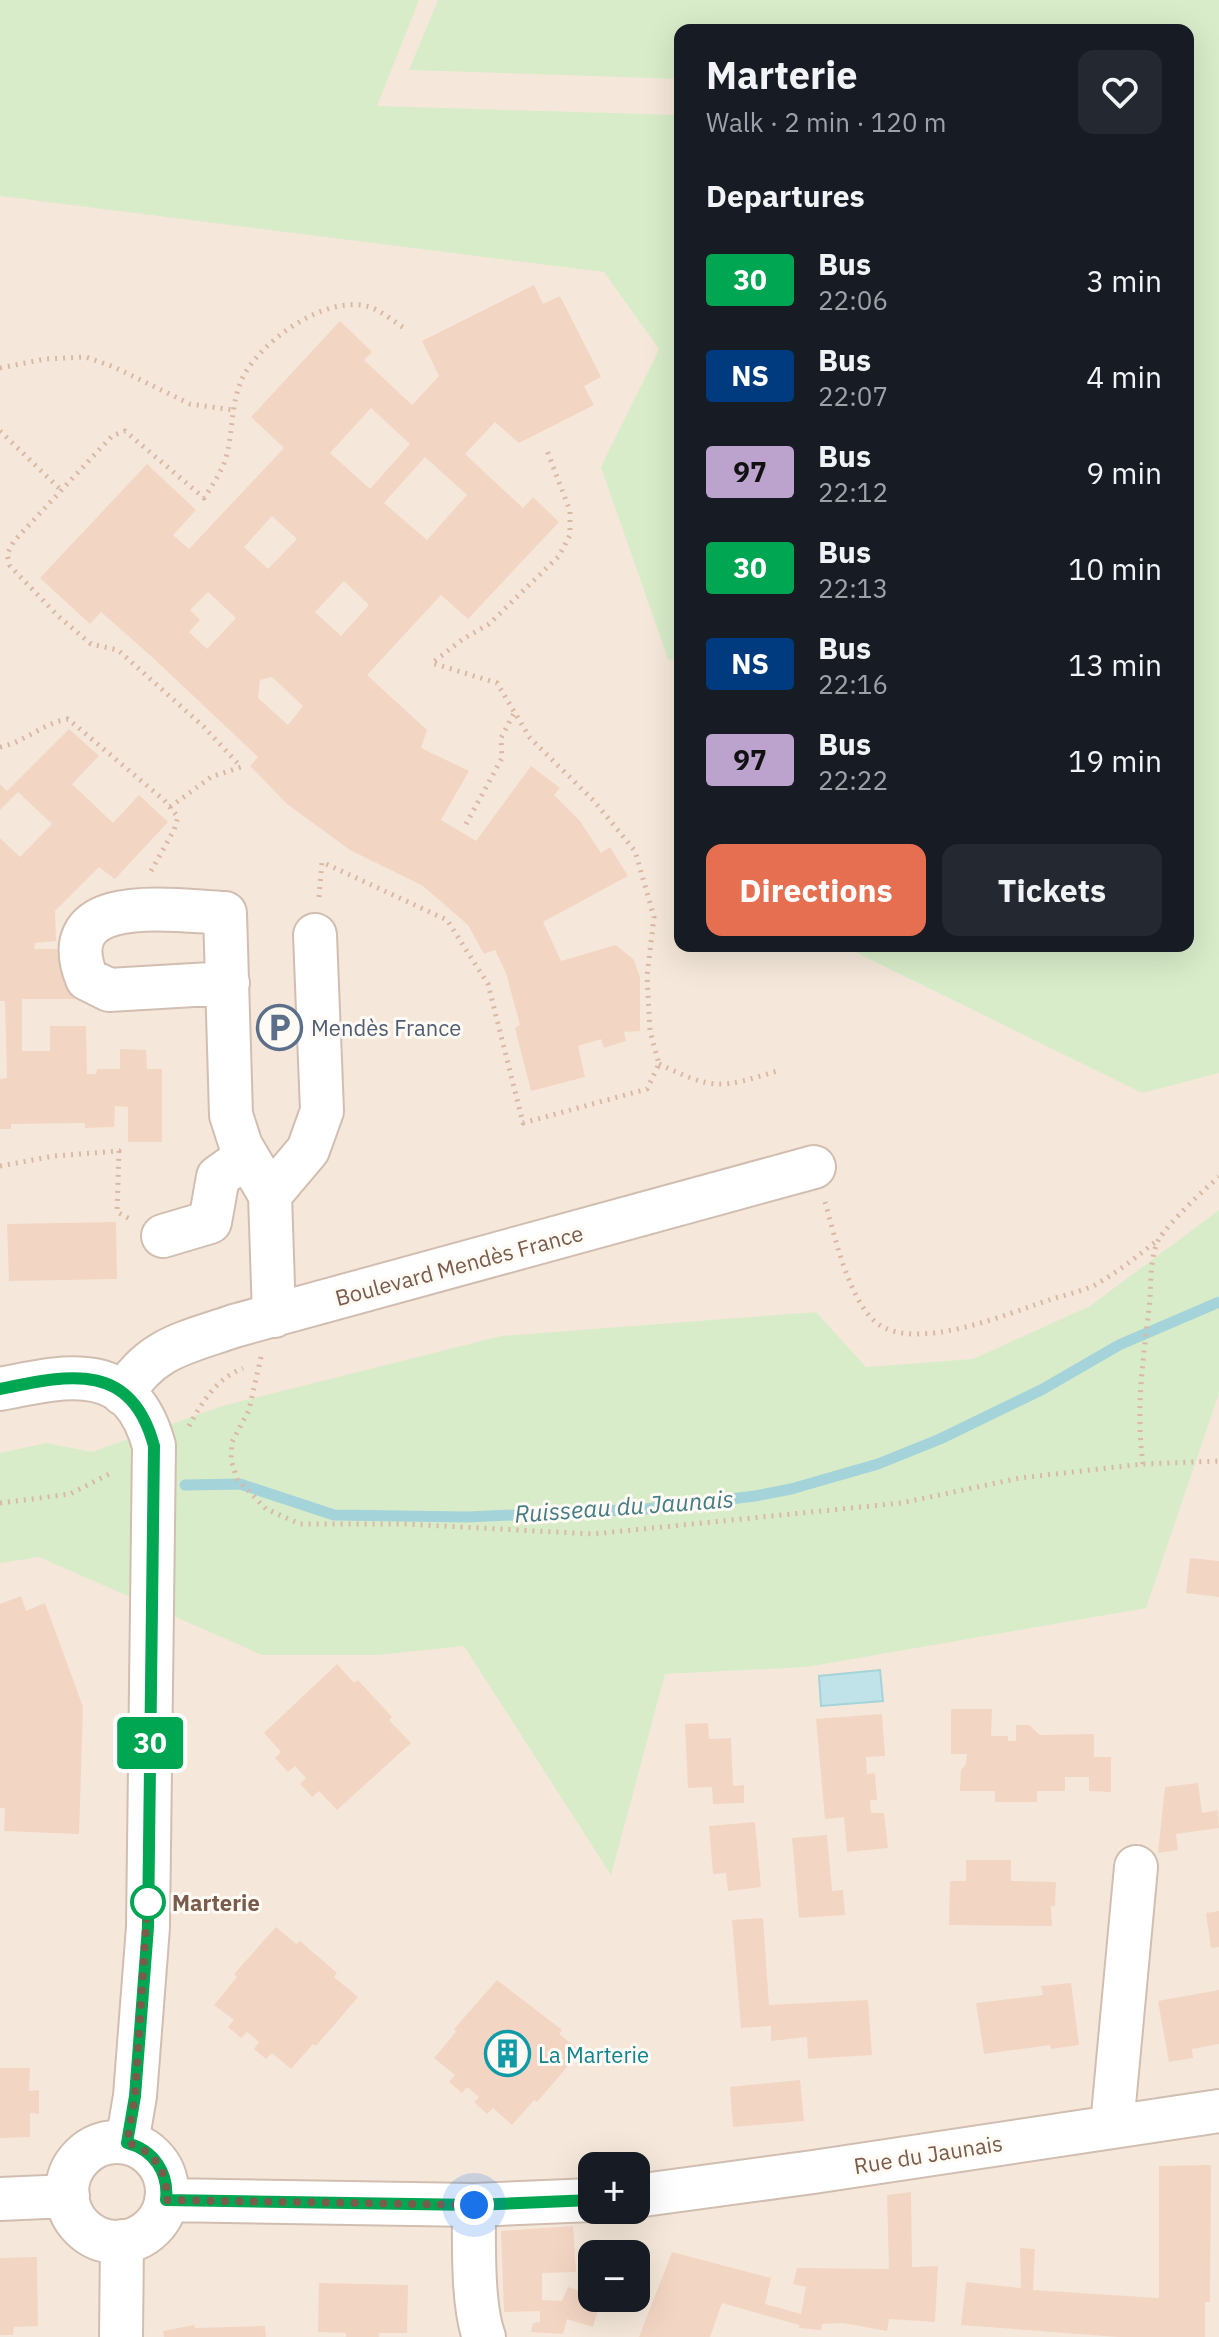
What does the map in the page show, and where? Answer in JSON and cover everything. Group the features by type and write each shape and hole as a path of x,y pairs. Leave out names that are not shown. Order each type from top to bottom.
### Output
{"street":[{"path":"228,983 109,990 87,979 78,947 82,935 95,922 128,910 225,913 228,983 231,1115 247,1156 270,1195 268,1318"},
{"path":"270,1195 308,1150 322,1111 315,935"},
{"path":"163,1236 210,1222 218,1177 247,1156"},
{"name":"Boulevard Mendès France","path":"123,1394 146,1363 164,1351 234,1326 814,1167"},
{"path":"0,1389 52,1378 80,1376 100,1381 134,1403 150,1429 154,1446 148,1927 135,2096 127,2143"},
{"path":"1112,2126 1136,1867"},
{"name":"Rue du Jaunais","path":"650,2194 1219,2111"},
{"path":"127,2143 143,2150 158,2163 166,2183 166,2200 159,2218 136,2238 122,2241 98,2238 83,2228 71,2210 68,2186 73,2168 85,2153 103,2144 127,2143"},
{"path":"0,2199 68,2196"},
{"path":"166,2200 474,2205 578,2201"},
{"path":"474,2205 476,2281 480,2327 484,2337"},
{"path":"121,2337 122,2241"}],"path":[{"path":"170,807 211,777 241,767 204,727 118,650 91,644 58,616 10,566 7,554 14,541 112,436 125,431 204,498 223,467 242,379 255,359 287,329 309,316 336,307 367,306 404,328"},
{"path":"0,368 45,359 86,357 114,367 190,404 233,410"},
{"path":"0,431 62,491"},
{"path":"315,935 322,862 447,920 488,984 523,1123 647,1089 659,1064 650,1031 647,976 654,917 635,851 594,801 530,738 497,683 432,663 489,624 559,556 570,535 570,511 546,448"},
{"path":"466,824 502,758 501,738 514,712"},
{"path":"0,747 12,745 54,721 68,719 170,807 178,817 174,830 148,878 137,910"},
{"path":"659,1064 698,1083 729,1085 777,1071"},
{"path":"0,1166 54,1156 119,1151 117,1212 163,1236"},
{"path":"814,1167 855,1293 877,1323 892,1331 909,1334 951,1329 998,1318 1081,1291 1128,1263 1159,1239 1219,1177"},
{"path":"1143,1464 1138,1427 1140,1372 1152,1265 1159,1239"},
{"path":"268,1318 249,1410 232,1442 231,1460 237,1479 266,1509 300,1524 405,1524 593,1534 901,1503 1020,1478 1143,1464 1219,1461"},
{"path":"0,1503 70,1494 132,1463 179,1458 181,1442 206,1397 221,1380 260,1362"}],"shaded area":[{"path":"0,0 1219,0 1219,2337 0,2337"}],"green space":[{"path":"0,0 419,0 377,106 674,115 674,660 668,659 601,467 659,349 604,272 0,196"},
{"path":"438,0 1219,0 1219,1073 1142,1093 855,952 1194,952 1194,24 674,24 674,79 409,70"},
{"path":"1219,1210 1219,1393 1146,1608 806,1667 665,1674 611,1875 464,1646 377,1655 262,1655 39,1557 0,1563 0,1453 46,1443 92,1452 222,1406 501,1336 816,1312 866,1367 973,1359 1090,1306"}],"water":[{"path":"880,1670 883,1701 821,1706 819,1676"}],"building":[{"path":"534,285 543,304 560,296 601,377 584,386 594,405 519,443 495,422 465,454 523,508 533,497 559,522 468,619 441,595 367,675 427,730 421,748 469,771 441,820 476,841 531,766 560,788 554,795 580,821 601,853 610,847 628,876 543,922 561,961 616,945 634,960 640,977 640,1031 624,1032 626,1041 604,1048 601,1039 578,1046 585,1077 531,1091 515,1028 520,1025 506,973 495,950 484,954 468,925 423,886 350,850 287,804 250,766 258,757 151,656 101,612 90,624 40,578 147,464 196,510 173,535 189,549 284,448 251,417 340,321 372,352 364,360 412,405 439,376 422,341","holes":["371,408 410,444 370,489 330,453","425,457 467,495 427,540 384,503","272,516 297,539 268,569 244,547","344,581 369,605 341,636 315,612","208,592 236,618 207,649 189,632 200,620 190,610","272,677 303,706 288,725 258,698 260,680"]},
{"path":"69,729 99,756 72,784 113,823 139,795 168,822 115,879 99,867 55,911 56,941 35,943 34,949 73,949 74,999 22,999 22,1051 50,1051 50,1026 86,1026 87,1074 96,1074 97,1069 120,1069 120,1049 146,1050 147,1069 162,1069 162,1142 128,1142 128,1107 115,1106 114,1127 85,1128 85,1123 11,1124 11,1129 0,1129 0,1079 7,1078 5,1001 0,1001 0,838 20,857 52,824 18,792 0,810 0,784 7,791"},
{"path":"116,1222 117,1279 9,1281 7,1224"},
{"path":"1190,1558 1219,1561 1219,1597 1186,1593"},
{"path":"21,1596 26,1611 45,1603 83,1707 79,1834 4,1831 5,1808 0,1808 0,1604"},
{"path":"337,1664 354,1683 358,1680 411,1743 337,1810 319,1791 312,1797 300,1784 306,1778 295,1766 288,1772 275,1758 281,1752 264,1733"},
{"path":"951,1709 992,1709 991,1736 1008,1736 1008,1741 1016,1741 1016,1725 1029,1725 1040,1735 1094,1734 1094,1757 1111,1757 1111,1792 1089,1791 1089,1777 1065,1777 1065,1791 1037,1791 1037,1802 995,1802 995,1791 960,1791 961,1770 966,1764 967,1754 951,1754"},
{"path":"882,1714 885,1756 866,1757 867,1774 875,1773 877,1800 870,1800 871,1813 884,1813 888,1848 847,1852 844,1817 825,1819 816,1719"},
{"path":"708,1723 709,1739 731,1738 733,1786 744,1785 744,1803 713,1804 712,1787 688,1788 685,1724"},
{"path":"1198,1783 1202,1813 1218,1810 1219,1828 1176,1834 1178,1850 1158,1853 1165,1787"},
{"path":"755,1822 761,1887 728,1891 726,1873 713,1874 709,1826"},
{"path":"827,1835 832,1891 843,1890 845,1915 799,1918 792,1838"},
{"path":"966,1860 1011,1860 1011,1881 1056,1882 1055,1906 1051,1906 1052,1926 949,1925 950,1881 966,1881"},
{"path":"1219,1911 1219,1947 1211,1948 1206,1913"},
{"path":"763,1918 769,2005 868,2000 872,2055 808,2059 807,2037 771,2041 771,2026 741,2028 732,1920"},
{"path":"276,1927 296,1944 300,1941 337,1973 334,1977 358,1997 316,2046 313,2044 291,2069 272,2053 266,2059 254,2049 259,2042 247,2032 241,2038 228,2027 234,2020 214,2005 237,1977 234,1974"},
{"name":"La Marterie","path":"497,1980 562,2030 559,2034 581,2051 537,2102 534,2100 512,2125 493,2108 487,2114 474,2102 479,2097 467,2087 462,2093 449,2082 455,2075 434,2058 456,2032 454,2029"},
{"path":"1071,1983 1079,2045 1051,2049 1050,2045 984,2054 976,2003 1043,1995 1041,1986"},
{"path":"1219,1990 1219,2044 1192,2049 1193,2058 1169,2062 1158,2001"},
{"path":"0,2068 30,2068 29,2091 39,2090 39,2114 30,2113 30,2137 0,2138"},
{"path":"800,2080 804,2121 733,2127 730,2087"},
{"path":"1211,2165 1210,2302 1205,2302 1205,2337 1118,2337 961,2325 966,2282 1021,2288 1020,2248 1035,2249 1033,2290 1159,2298 1159,2166"},
{"path":"911,2192 912,2267 938,2266 935,2322 889,2319 887,2331 843,2323 822,2324 821,2330 799,2328 799,2325 722,2303 710,2337 639,2337 672,2252 771,2278 765,2304 801,2314 806,2287 793,2284 797,2268 889,2269 887,2195"},
{"path":"573,2226 576,2272 542,2273 542,2300 562,2301 568,2287 578,2290 578,2312 598,2312 593,2327 567,2319 563,2334 531,2332 533,2323 540,2322 540,2311 504,2312 501,2231"},
{"path":"37,2257 38,2326 14,2327 13,2335 0,2335 0,2258"},
{"path":"319,2283 408,2285 407,2333 346,2337 346,2333 318,2332"},
{"path":"194,2325 195,2328 265,2326 266,2337 164,2337 163,2331"}],"waterway":[{"name":"Ruisseau du Jaunais","path":"185,1485 240,1484 334,1515 467,1517 646,1509 755,1496 878,1464 940,1439 1043,1389 1119,1345 1219,1302"}],"bus line":[{"name":"30","path":"0,1389 52,1378 80,1376 100,1381 134,1403 150,1429 154,1446 148,1927 135,2096 127,2143 151,2155 158,2163 166,2183 166,2200 474,2205 578,2201"}],"place":[{"name":"Mendès France","path":"280,1027"},
{"name":"Marterie","path":"148,1902"},
{"name":"La Marterie","path":"507,2054"}],"route":[{"path":"148,1902 148,1896 135,2096 127,2143 151,2155 158,2163 166,2183 166,2200 474,2205"}]}
